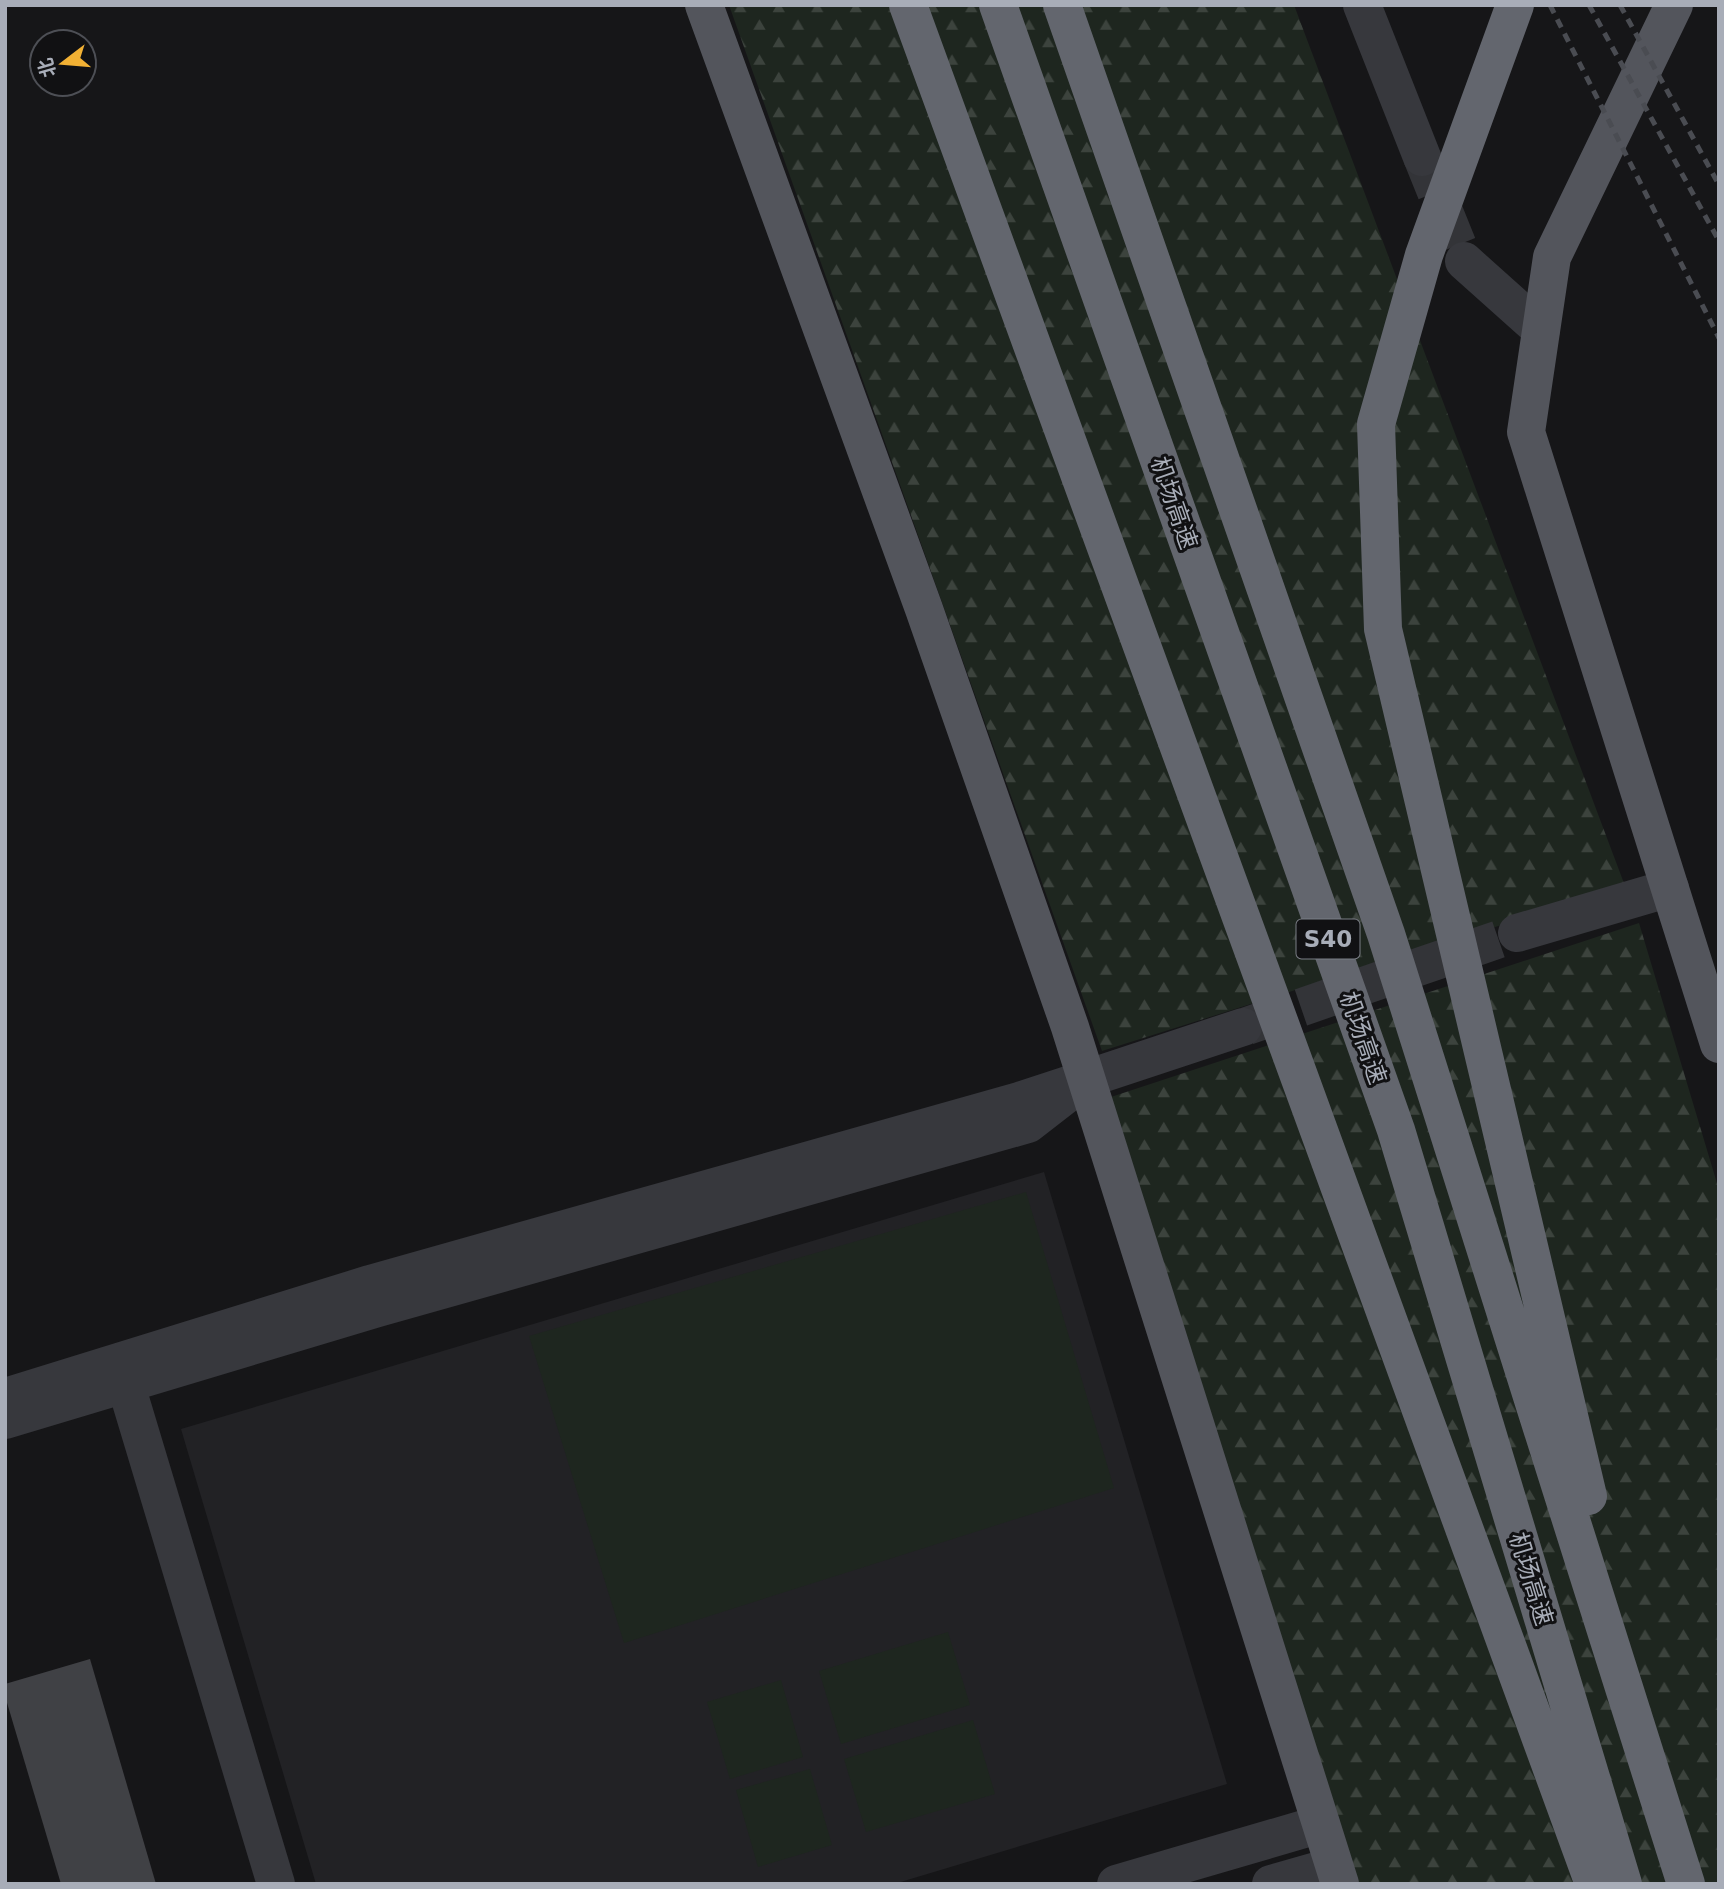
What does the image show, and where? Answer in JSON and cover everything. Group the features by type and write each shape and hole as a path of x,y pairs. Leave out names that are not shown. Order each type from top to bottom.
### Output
{"highway":[{"path":"908,5 1594,1884"},
{"name":"机场高速","path":"998,5 1396,1130 1623,1884"},
{"name":"S40","path":"1062,5 1386,934 1686,1884"},
{"path":"1516,5 1424,255 1376,424 1383,629 1660,1801"}],"main road":[{"path":"704,5 919,596 1070,1027 1337,1875"},
{"path":"1674,5 1552,257 1526,432 1719,1044"}],"street":[{"path":"1362,5 1422,157"},
{"path":"1464,261 1541,330"},
{"path":"1517,933 1670,888"},
{"path":"5,1397 123,1373 378,1308 1028,1124 1086,1079 1243,1027"},
{"path":"5,1420 123,1373"},
{"path":"123,1373 276,1884"},
{"path":"1116,1884 1321,1824"},
{"path":"1271,1884 1337,1875"}],"shaded area":[{"path":"1044,1172 1227,1784 894,1884 316,1884 181,1429"}],"green space":[{"path":"729,5 1294,5 1625,886 1102,1051"},
{"path":"1639,923 1719,1190 1719,1884 1358,1884 1111,1097"},
{"path":"1026,1192 1114,1488 624,1643 529,1336"},
{"path":"948,1632 970,1705 841,1744 819,1671"},
{"path":"781,1680 803,1757 730,1779 707,1702"},
{"path":"973,1720 995,1794 866,1832 844,1759"},
{"path":"810,1769 832,1845 758,1867 736,1790"}],"building":[{"path":"90,1659 156,1884 61,1884 5,1696 5,1684"}],"tunnel":[{"path":"1422,157 1464,261"},
{"path":"1247,1026 1517,933"}],"railway":[{"path":"1550,5 1719,338"},
{"path":"1589,5 1719,241"},
{"path":"1620,5 1719,185"}]}
